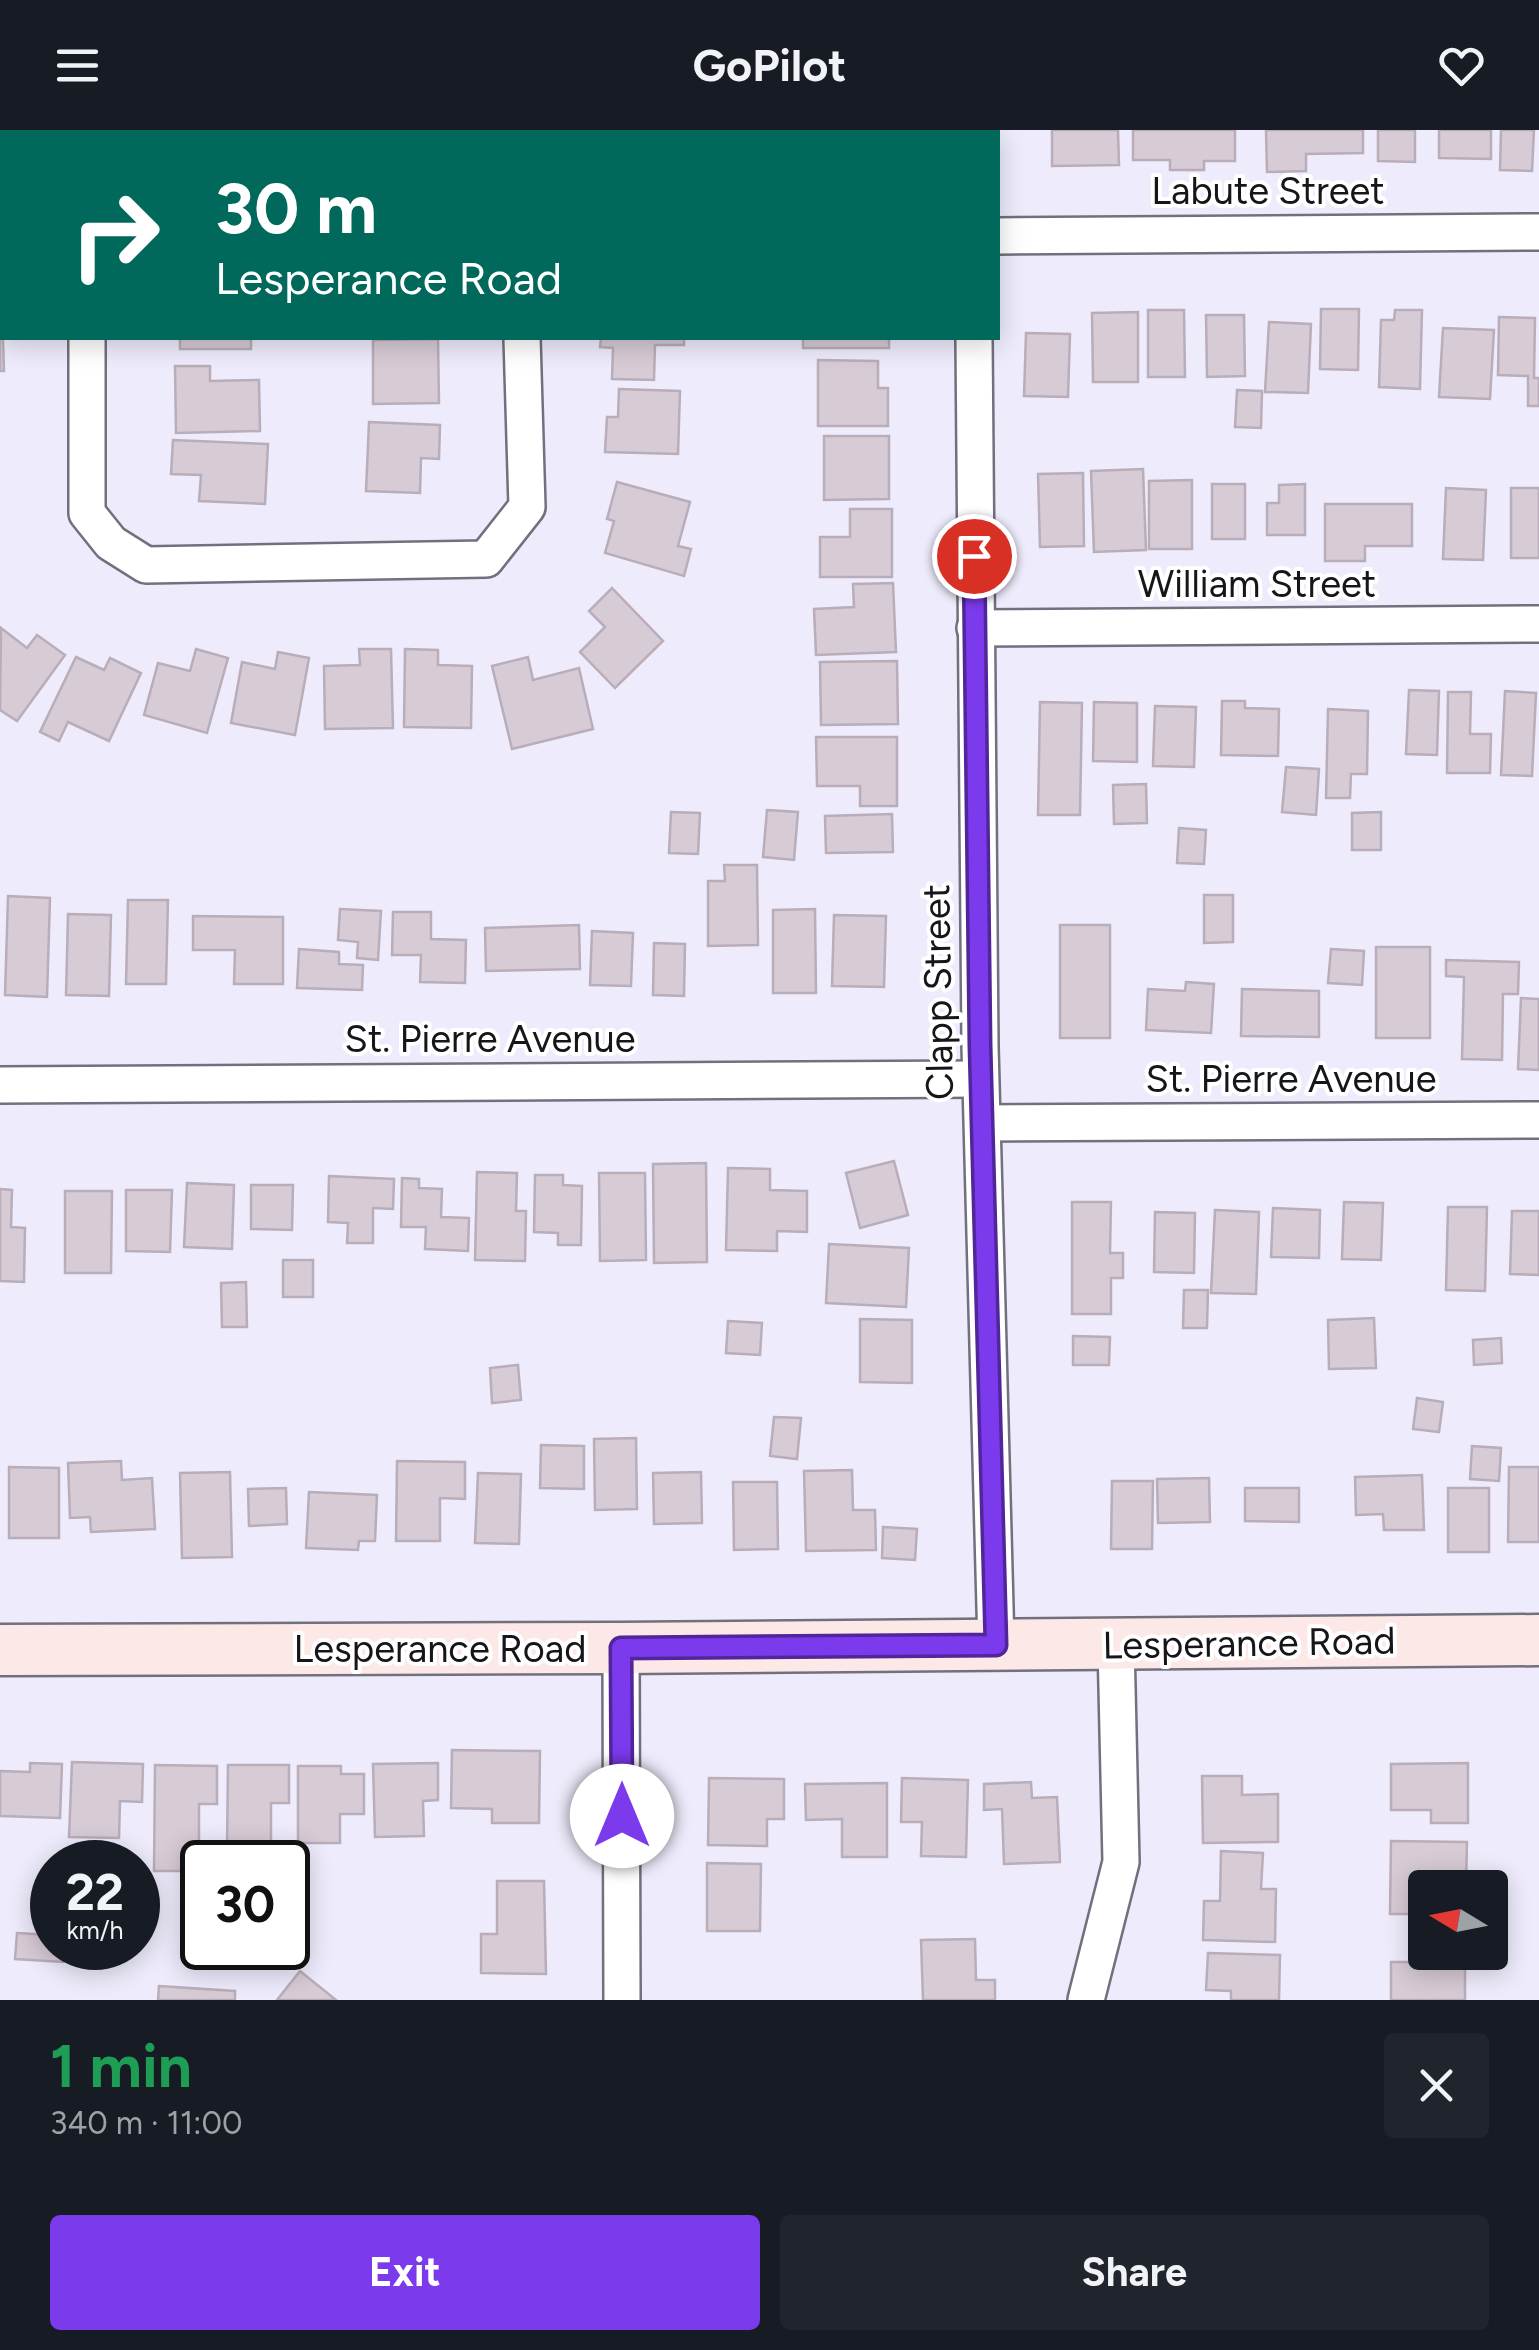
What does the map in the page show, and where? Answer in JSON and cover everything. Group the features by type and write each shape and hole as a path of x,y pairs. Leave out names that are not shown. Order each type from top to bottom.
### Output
{"main road":[{"name":"Lesperance Road","path":"0,1650 1539,1640"}],"street":[{"name":"Labute Street","path":"1000,236 1539,232"},
{"path":"87,340 87,513 111,543 146,565 486,559 527,507 522,340"},
{"name":"Clapp Street","path":"974,340 980,1079 996,1645"},
{"name":"William Street","path":"975,628 1539,624"},
{"name":"St. Pierre Avenue","path":"0,1085 980,1079"},
{"name":"St. Pierre Avenue","path":"983,1123 1539,1120"},
{"path":"1086,2000 1121,1862 1116,1644"},
{"path":"621,1648 622,2000"}],"building":[{"path":"1052,130 1118,130 1119,165 1052,166"},
{"path":"1133,130 1235,130 1235,161 1204,161 1204,170 1170,170 1170,160 1133,160"},
{"path":"1266,130 1363,130 1363,153 1306,154 1306,171 1267,172"},
{"path":"1378,130 1415,130 1415,162 1378,161"},
{"path":"1439,130 1491,130 1491,159 1439,158"},
{"path":"1501,130 1534,130 1532,171 1500,170"},
{"path":"1321,309 1359,309 1358,370 1320,369"},
{"path":"1148,310 1184,310 1185,377 1148,377"},
{"path":"1395,310 1422,310 1420,389 1379,387 1381,320 1394,320"},
{"path":"1138,312 1138,382 1093,382 1092,313"},
{"path":"1206,315 1244,315 1245,376 1207,377"},
{"path":"1499,317 1535,318 1534,378 1539,378 1539,406 1528,406 1528,376 1498,375"},
{"path":"1269,322 1311,324 1308,393 1265,392"},
{"path":"1443,328 1494,330 1490,399 1439,397"},
{"path":"1026,333 1070,334 1068,397 1024,396"},
{"path":"0,340 3,340 4,371 0,371"},
{"path":"180,340 251,340 251,349 180,349"},
{"path":"373,340 438,340 439,403 373,404"},
{"path":"601,340 684,340 684,345 655,345 654,380 612,379 613,348 600,347"},
{"path":"803,340 889,340 889,348 803,348"},
{"path":"818,360 878,361 878,388 888,388 888,426 818,426"},
{"path":"175,366 210,366 210,381 259,380 260,431 176,433"},
{"path":"619,389 680,391 678,454 605,452 607,417 618,417"},
{"path":"1237,390 1262,391 1261,428 1235,427"},
{"path":"369,422 440,425 439,459 421,458 420,493 366,491"},
{"path":"824,436 889,436 889,499 824,500"},
{"path":"173,440 268,444 265,504 199,501 201,475 171,474"},
{"path":"1143,469 1146,550 1094,552 1091,471"},
{"path":"1083,473 1084,546 1040,547 1038,474"},
{"path":"1192,480 1192,549 1149,549 1149,481"},
{"path":"617,482 690,502 678,546 691,549 684,576 605,553 614,521 607,519"},
{"path":"1212,484 1245,484 1245,539 1212,539"},
{"path":"1305,484 1305,535 1267,535 1267,503 1279,503 1279,485"},
{"path":"1446,488 1486,490 1483,560 1443,559"},
{"path":"1511,488 1539,488 1539,558 1511,558"},
{"path":"1325,504 1412,504 1412,546 1365,546 1365,561 1325,561"},
{"path":"850,509 892,509 892,577 820,577 820,537 850,537"},
{"path":"893,583 896,652 816,655 814,609 854,607 853,584"},
{"path":"612,588 663,641 615,688 580,652 605,627 589,611"},
{"path":"1,628 27,648 37,635 65,655 17,721 0,710"},
{"path":"196,649 228,658 207,733 144,715 158,663 190,671"},
{"path":"359,649 391,649 393,728 325,729 324,666 360,665"},
{"path":"405,649 438,650 438,665 472,666 471,728 404,727"},
{"path":"278,652 309,658 295,735 231,723 242,662 275,669"},
{"path":"76,657 104,670 110,658 141,673 109,741 68,722 59,741 40,732"},
{"path":"528,657 533,680 579,668 593,729 512,749 492,666"},
{"path":"897,661 898,724 821,725 820,662"},
{"path":"1409,690 1439,691 1437,755 1406,754"},
{"path":"1505,691 1536,693 1532,776 1501,775"},
{"path":"1448,692 1471,692 1470,734 1491,734 1490,773 1447,773"},
{"path":"1222,701 1245,701 1245,708 1279,709 1278,756 1221,755"},
{"path":"1040,702 1082,703 1080,815 1038,815"},
{"path":"1094,702 1137,703 1137,762 1093,761"},
{"path":"1155,706 1196,707 1194,767 1153,766"},
{"path":"1328,709 1368,711 1367,774 1351,774 1350,798 1326,798"},
{"path":"816,737 897,737 897,806 860,806 860,786 817,786"},
{"path":"1286,767 1319,769 1316,815 1282,812"},
{"path":"1146,784 1147,823 1114,824 1113,785"},
{"path":"767,810 798,812 794,860 763,857"},
{"path":"671,812 700,813 698,854 669,853"},
{"path":"1381,812 1381,850 1352,850 1352,813"},
{"path":"892,814 893,852 826,853 825,816"},
{"path":"1179,828 1206,830 1204,864 1177,863"},
{"path":"724,865 757,865 758,945 708,946 708,881 725,881"},
{"path":"1204,895 1233,895 1233,942 1204,943"},
{"path":"8,896 50,898 47,997 5,995"},
{"path":"128,900 168,900 166,984 126,984"},
{"path":"340,909 381,911 378,960 357,958 358,942 338,940"},
{"path":"815,909 816,993 773,993 773,910"},
{"path":"393,912 431,912 431,939 466,940 465,983 420,982 421,955 392,955"},
{"path":"68,914 111,915 109,996 66,995"},
{"path":"834,915 886,916 884,987 832,986"},
{"path":"193,916 283,917 283,984 234,984 235,950 193,950"},
{"path":"579,925 580,969 486,971 485,928"},
{"path":"1060,925 1110,925 1110,1038 1060,1038"},
{"path":"592,931 633,933 631,986 590,985"},
{"path":"654,943 685,944 684,996 653,995"},
{"path":"1376,947 1430,947 1430,1038 1376,1038"},
{"path":"299,949 339,952 339,964 363,965 362,990 297,988"},
{"path":"1331,949 1364,951 1362,985 1328,983"},
{"path":"1446,960 1519,962 1518,994 1503,994 1502,1060 1462,1059 1464,977 1446,976"},
{"path":"1186,982 1214,984 1211,1033 1146,1030 1148,989 1185,991"},
{"path":"1242,989 1319,991 1319,1037 1241,1036"},
{"path":"1521,998 1539,999 1539,1070 1518,1069"},
{"path":"894,1161 908,1215 860,1228 846,1173"},
{"path":"706,1163 707,1262 654,1263 653,1164"},
{"path":"728,1168 770,1169 770,1190 807,1191 807,1232 777,1231 777,1251 726,1250"},
{"path":"477,1172 517,1173 516,1211 526,1211 525,1261 475,1260"},
{"path":"599,1173 645,1173 646,1260 600,1261"},
{"path":"535,1175 563,1175 563,1185 582,1186 581,1245 558,1245 558,1233 534,1232"},
{"path":"329,1176 394,1179 393,1209 373,1208 373,1243 347,1243 348,1223 328,1222"},
{"path":"402,1178 419,1179 419,1188 442,1189 441,1217 469,1218 468,1251 425,1249 426,1227 401,1227"},
{"path":"187,1183 234,1185 232,1249 184,1247"},
{"path":"251,1185 293,1185 292,1230 251,1229"},
{"path":"0,1189 12,1190 11,1227 25,1228 24,1282 0,1281"},
{"path":"126,1190 172,1190 170,1252 126,1251"},
{"path":"65,1191 112,1191 111,1273 65,1273"},
{"path":"1072,1202 1111,1202 1110,1253 1123,1253 1123,1278 1111,1278 1111,1314 1072,1314"},
{"path":"1344,1202 1383,1203 1381,1260 1342,1259"},
{"path":"1448,1207 1487,1207 1485,1291 1446,1290"},
{"path":"1273,1208 1320,1210 1319,1258 1271,1257"},
{"path":"1215,1210 1259,1212 1256,1294 1211,1293"},
{"path":"1512,1211 1539,1211 1539,1275 1510,1274"},
{"path":"1155,1212 1195,1213 1194,1273 1154,1272"},
{"path":"829,1244 909,1248 906,1307 826,1303"},
{"path":"283,1260 313,1260 313,1297 283,1297"},
{"path":"246,1282 247,1327 222,1327 221,1283"},
{"path":"1184,1290 1208,1290 1207,1328 1183,1328"},
{"path":"1374,1318 1376,1368 1329,1369 1328,1320"},
{"path":"860,1319 912,1320 912,1383 860,1382"},
{"path":"728,1321 762,1323 760,1355 726,1353"},
{"path":"1073,1336 1110,1337 1109,1365 1073,1365"},
{"path":"1501,1338 1502,1363 1474,1365 1473,1340"},
{"path":"518,1365 521,1400 492,1403 490,1368"},
{"path":"1417,1398 1443,1402 1439,1432 1413,1429"},
{"path":"774,1417 801,1418 797,1459 770,1456"},
{"path":"636,1438 637,1509 595,1510 594,1439"},
{"path":"541,1445 584,1446 584,1489 540,1488"},
{"path":"1472,1446 1501,1448 1499,1481 1470,1479"},
{"path":"121,1461 122,1480 152,1478 155,1529 91,1532 90,1517 70,1518 68,1463"},
{"path":"397,1461 465,1462 465,1499 440,1498 440,1541 396,1541"},
{"path":"9,1467 59,1468 59,1538 9,1538"},
{"path":"1509,1467 1539,1467 1539,1542 1508,1542"},
{"path":"852,1470 853,1510 875,1510 876,1550 806,1551 804,1471"},
{"path":"230,1472 232,1557 182,1558 180,1473"},
{"path":"701,1472 702,1523 654,1524 653,1473"},
{"path":"478,1473 521,1474 519,1544 475,1543"},
{"path":"1422,1475 1424,1530 1384,1530 1383,1514 1356,1515 1355,1477"},
{"path":"1209,1478 1210,1522 1158,1523 1157,1479"},
{"path":"1112,1481 1153,1481 1152,1549 1111,1549"},
{"path":"733,1482 777,1482 778,1549 734,1550"},
{"path":"286,1488 287,1524 249,1526 248,1489"},
{"path":"1245,1488 1299,1488 1299,1522 1245,1521"},
{"path":"1448,1488 1489,1488 1489,1552 1448,1552"},
{"path":"309,1492 377,1495 375,1541 359,1541 358,1550 306,1548"},
{"path":"883,1527 917,1529 915,1560 882,1558"},
{"path":"452,1750 540,1751 539,1823 492,1823 492,1809 451,1808"},
{"path":"72,1762 143,1764 142,1802 120,1801 119,1838 69,1837"},
{"path":"30,1763 62,1764 60,1818 0,1816 0,1771 30,1772"},
{"path":"438,1763 438,1800 423,1801 424,1836 375,1837 373,1764"},
{"path":"1468,1763 1468,1823 1431,1823 1431,1810 1391,1810 1391,1764"},
{"path":"155,1765 217,1766 217,1804 199,1804 199,1840 180,1840 180,1871 160,1871 160,1840 154,1840"},
{"path":"228,1765 289,1765 289,1803 271,1803 271,1840 227,1840"},
{"path":"298,1766 341,1766 341,1774 364,1774 364,1814 340,1814 340,1843 298,1840"},
{"path":"1202,1776 1242,1776 1242,1795 1278,1794 1278,1842 1203,1843"},
{"path":"709,1778 784,1779 784,1819 767,1819 767,1846 708,1845"},
{"path":"902,1778 968,1780 966,1857 921,1856 922,1822 901,1822"},
{"path":"1031,1782 1032,1798 1057,1797 1060,1862 1004,1864 1002,1809 984,1810 984,1784"},
{"path":"887,1783 887,1857 842,1857 842,1819 806,1820 805,1784"},
{"path":"1391,1841 1467,1842 1466,1870 1408,1870 1408,1914 1390,1914"},
{"path":"1221,1851 1263,1853 1261,1889 1276,1889 1275,1942 1203,1940 1204,1901 1220,1901"},
{"path":"707,1863 761,1864 760,1931 707,1931"},
{"path":"497,1881 544,1881 546,1974 481,1973 481,1934 497,1934"},
{"path":"17,1933 30,1934 30,1960 15,1959"},
{"path":"975,1939 976,1980 995,1980 995,2000 923,2000 921,1940"},
{"path":"1208,1953 1280,1955 1279,2000 1231,2000 1231,1991 1206,1990"},
{"path":"1391,1962 1408,1962 1408,1970 1465,1970 1465,2000 1391,2000"},
{"path":"300,1971 336,2000 277,2000"},
{"path":"159,1986 235,1991 235,2000 158,2000"}],"route":[{"path":"622,1816 621,1648 996,1645 980,1046 974,556"}]}
